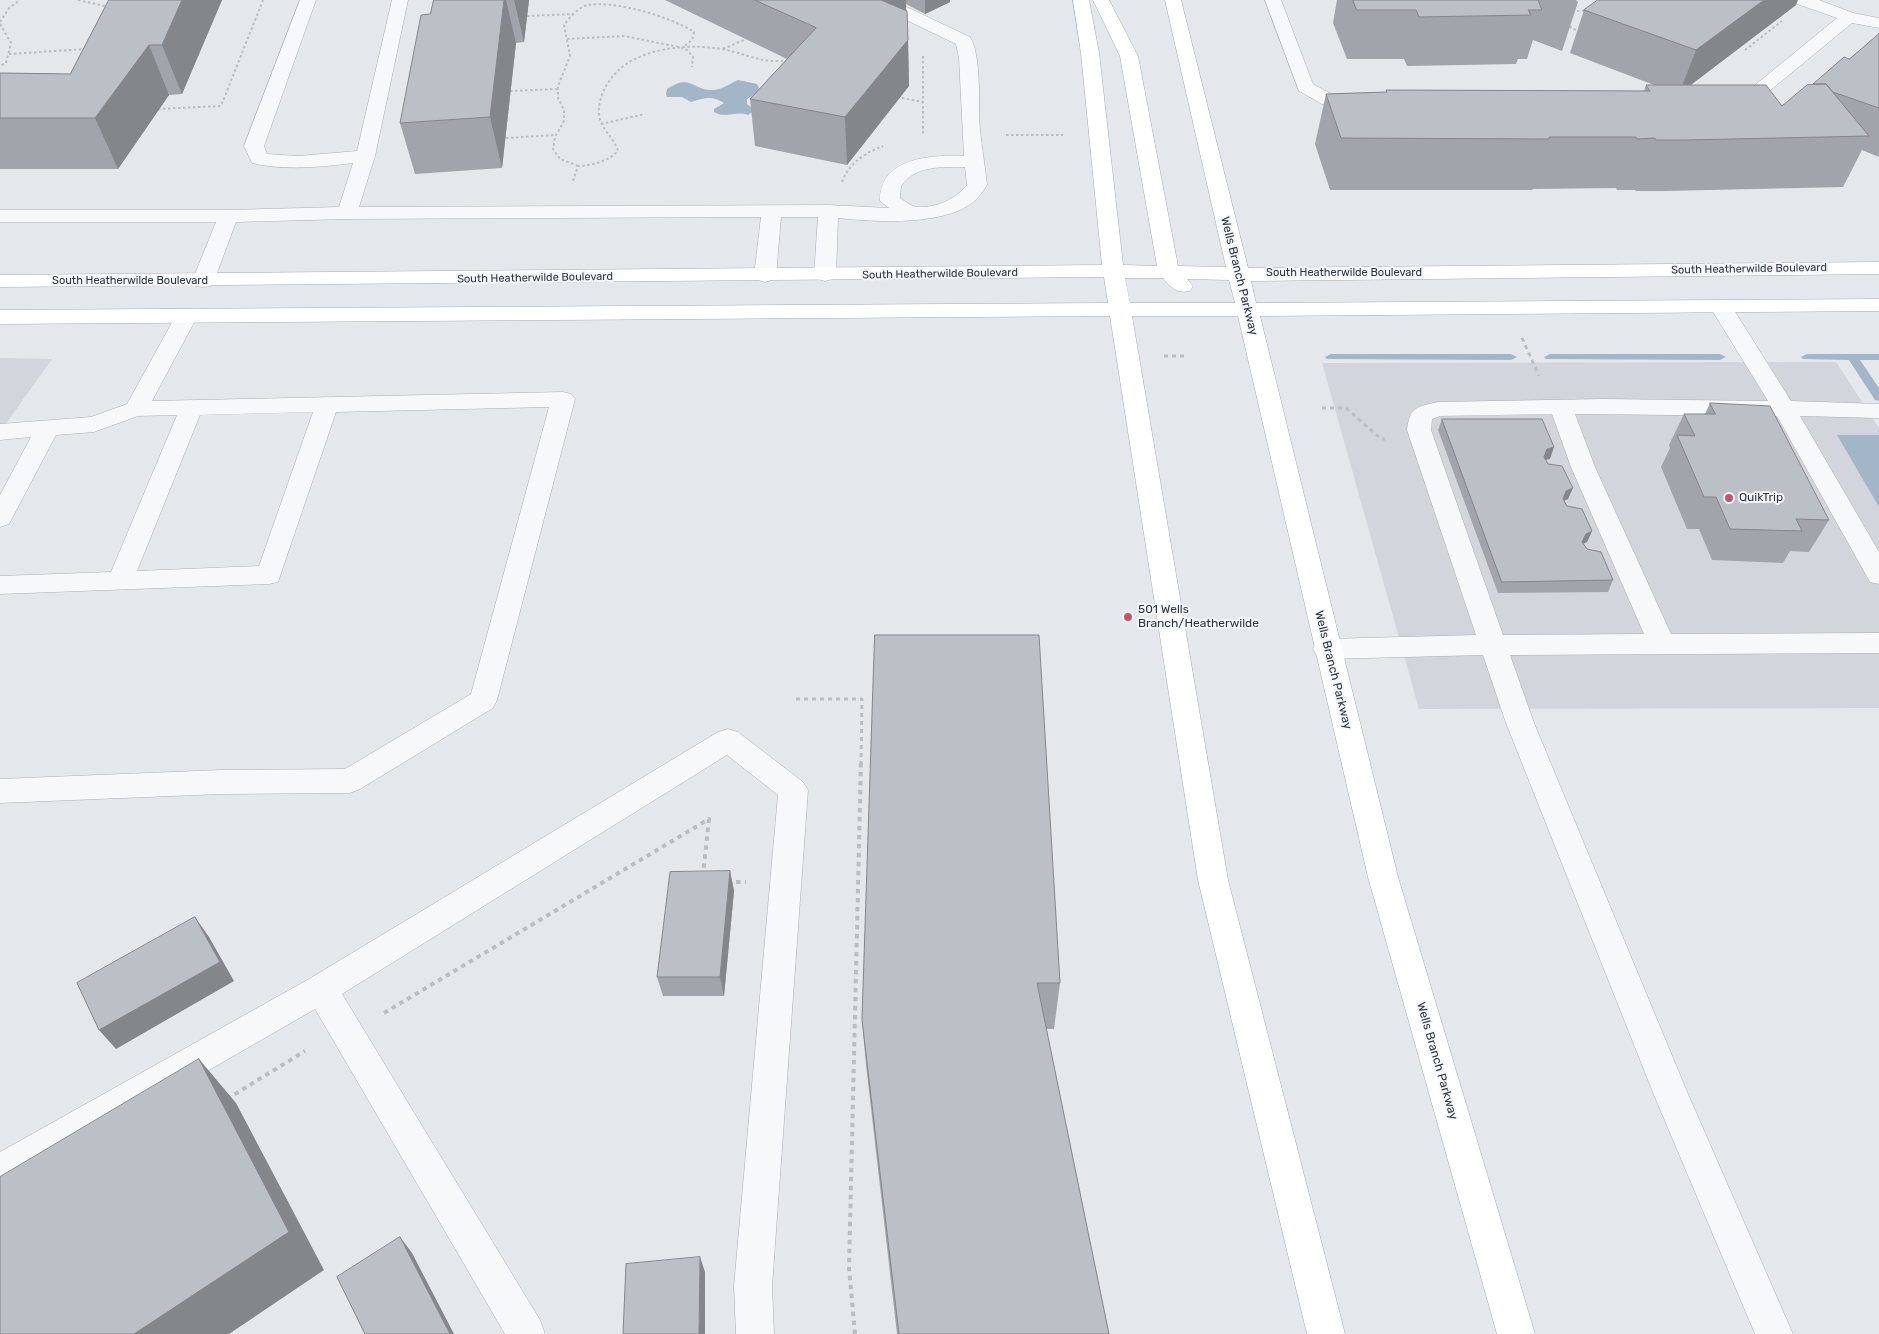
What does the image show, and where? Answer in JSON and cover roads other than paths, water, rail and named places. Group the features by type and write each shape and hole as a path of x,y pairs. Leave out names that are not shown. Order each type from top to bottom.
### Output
{"main road":[{"path":"1080,0 1090,53 1113,271 1122,309 1213,880 1326,1334"},
{"path":"1101,0 1129,56 1169,272 1180,284 1202,297 1247,308"},
{"name":"Wells Branch Parkway","path":"1173,0 1237,274 1247,308 1383,877 1516,1334"},
{"name":"South Heatherwilde Boulevard","path":"0,281 825,276 1113,271 1287,275 1879,268"},
{"path":"186,317 203,281"},
{"path":"0,317 1879,305"}],"lane":[{"path":"308,0 254,146 259,159 275,162 299,163 364,156"},
{"path":"348,213 364,156 400,0"},
{"path":"0,216 828,211 869,216 947,208 965,200 977,186 968,58 964,41 879,0"},
{"path":"1273,0 1305,87 1328,100 1355,105 1375,105"},
{"path":"1803,0 1849,17 1879,23"},
{"path":"1716,105 1749,99 1849,17"},
{"path":"912,213 890,201 891,186 903,172 935,161 974,162"},
{"path":"825,276 828,211"},
{"path":"764,276 772,212"},
{"path":"203,281 228,216"},
{"path":"1721,307 1784,408 1879,575"},
{"path":"136,409 186,317"},
{"path":"0,432 94,424 136,409 563,399 483,700 350,781 221,782 0,791"},
{"path":"0,585 269,575 327,404"},
{"path":"120,580 192,407"},
{"path":"1560,407 1572,467 1602,509 1609,552 1662,644"},
{"path":"1774,1334 1671,1095 1520,723 1493,645 1472,552 1442,467 1419,430 1420,415 1438,409 1560,407 1784,408 1879,411"},
{"path":"0,518 48,428"},
{"path":"1572,509 1602,509"},
{"path":"1327,649 1493,645 1879,643"},
{"path":"0,1171 321,989 728,740 793,790 753,1286 755,1334"},
{"path":"321,989 526,1334"}],"water":[{"path":"738,80 757,84 759,88 757,93 747,99 747,104 755,110 748,115 739,113 722,115 714,112 714,109 724,103 720,100 704,98 691,102 682,97 667,97 666,94 667,89 681,82 686,82 700,88 716,90"},
{"path":"1837,435 1879,435 1879,507"}],"waterway":[{"path":"1331,357 1511,357"},
{"path":"1550,357 1720,357"},
{"path":"1807,357 1852,357"},
{"path":"1852,357 1879,357"},
{"path":"1852,357 1879,397"}],"place":[{"name":"QuikTrip","path":"1729,498"},
{"name":"501 Wells Branch/Heatherwilde","path":"1128,617"}]}
